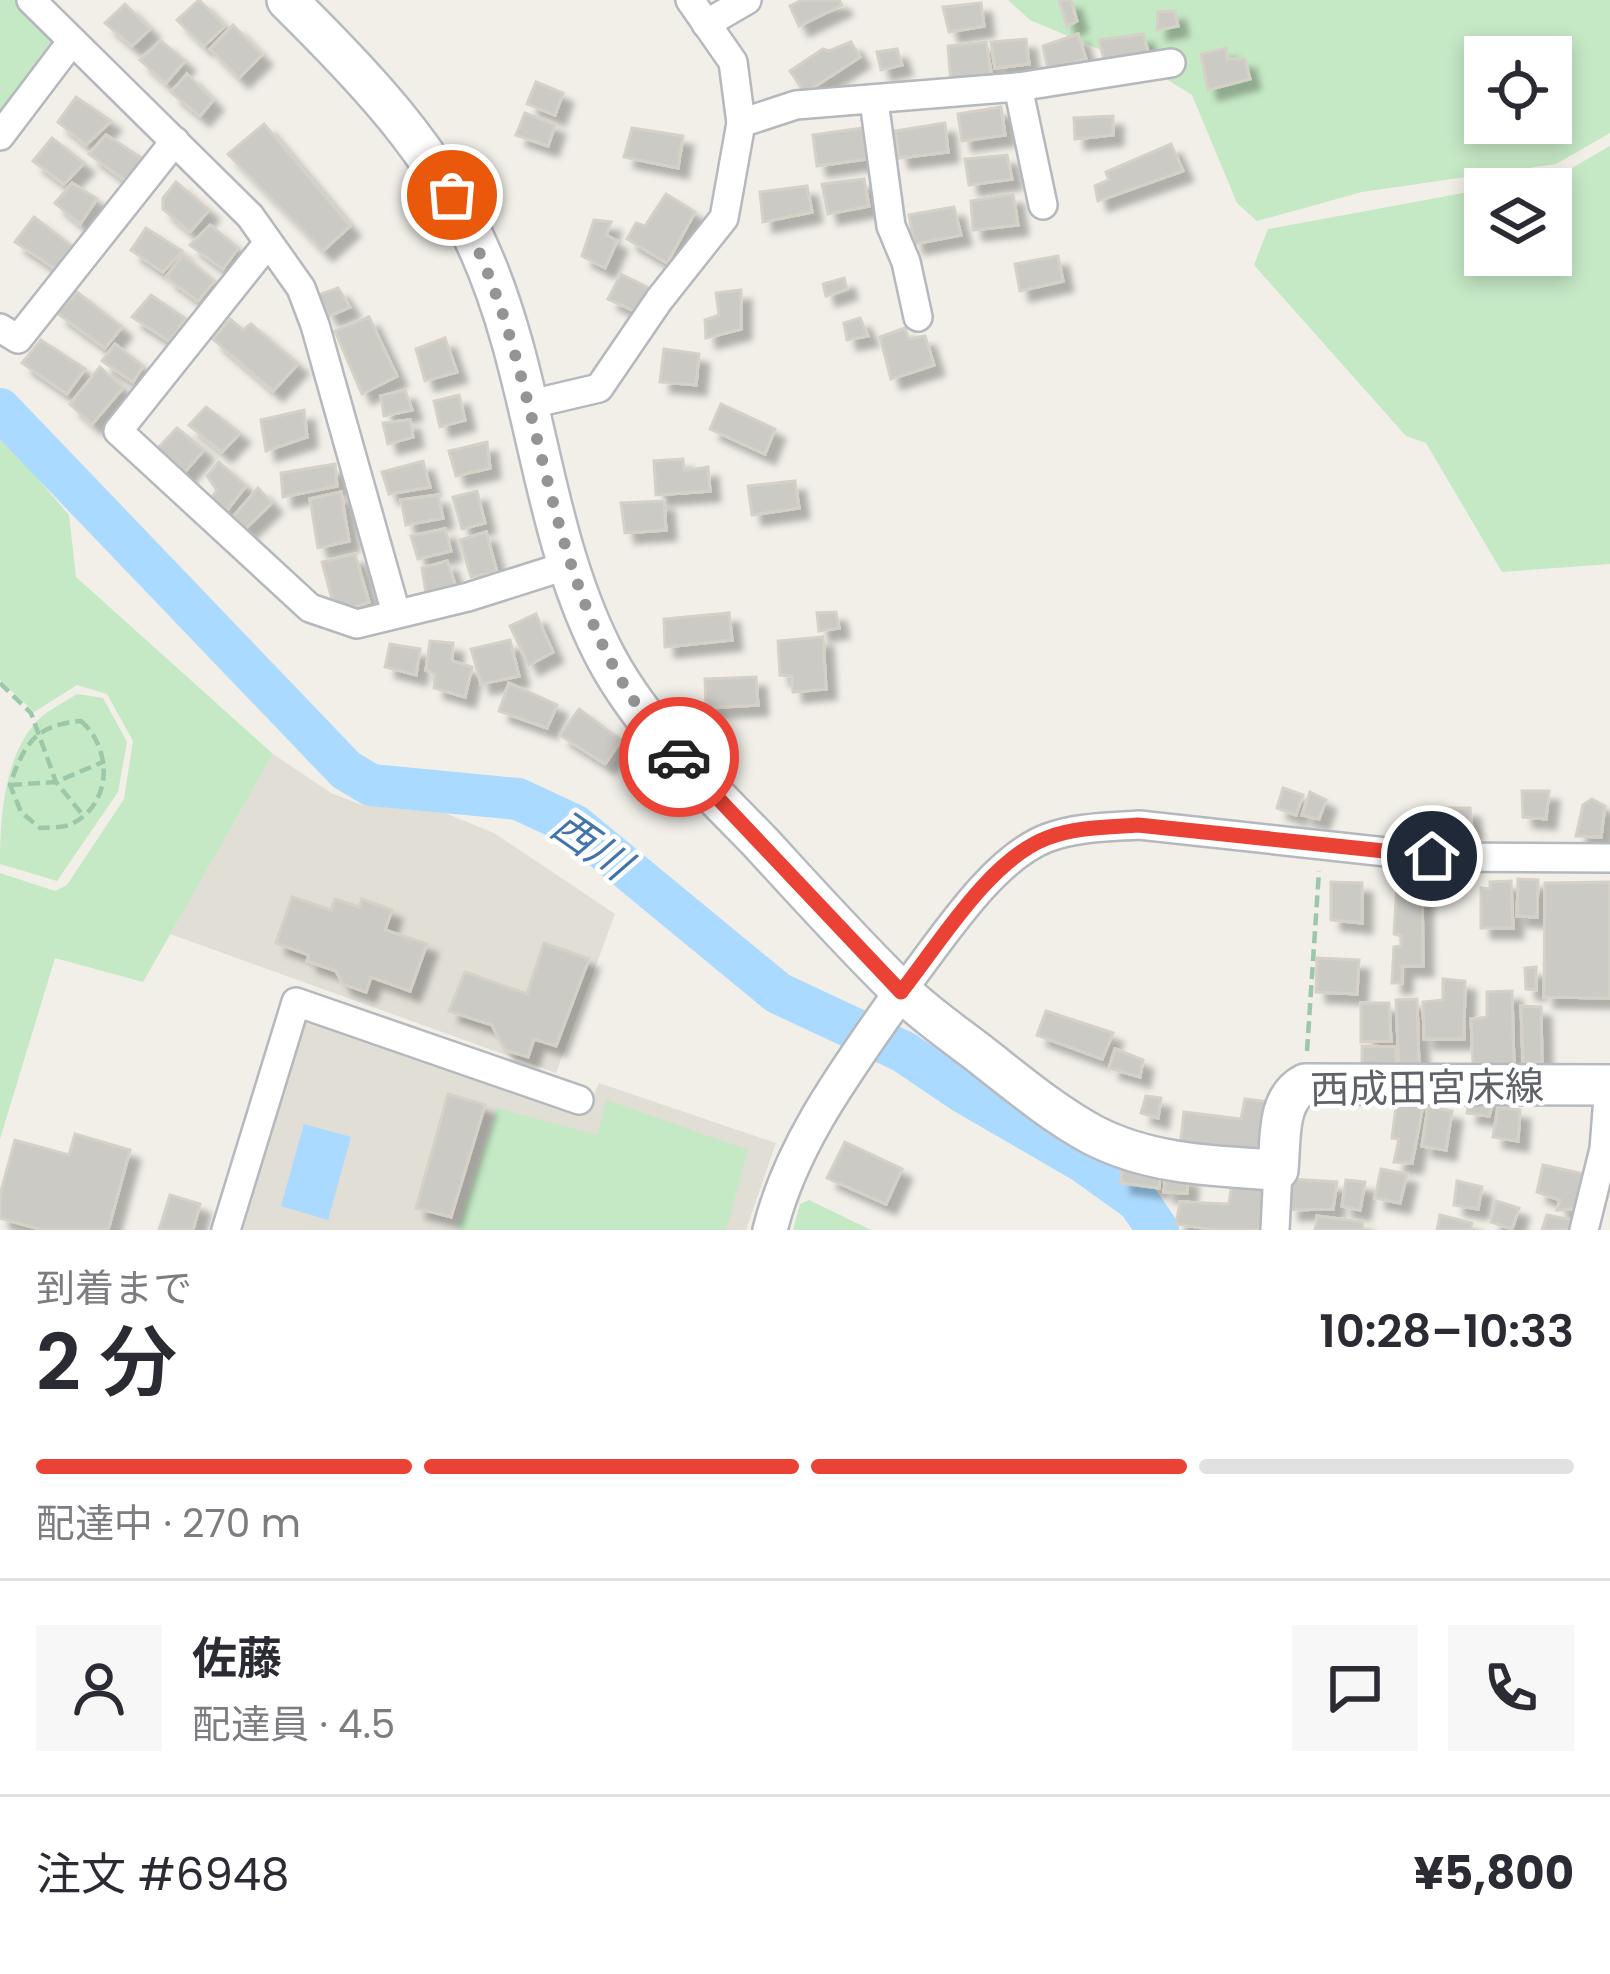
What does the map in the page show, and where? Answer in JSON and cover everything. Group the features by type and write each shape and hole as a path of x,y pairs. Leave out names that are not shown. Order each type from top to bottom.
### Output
{"main road":[{"path":"287,0 411,132 481,251 506,324 569,565 601,647 627,692 670,748 894,1002 1094,1136 1140,1154 1191,1165 1279,1170"},
{"name":"西成田宮床線","path":"1279,1170 1284,1106 1292,1091 1305,1084 1610,1084"}],"street":[{"path":"31,0 250,217 301,289 316,325 396,613"},
{"path":"527,404 599,388 658,301 724,218 741,123 733,62 698,12 747,0"},
{"path":"0,136 72,41"},
{"path":"741,123 796,105 1018,87 1171,62"},
{"path":"1018,87 1043,205"},
{"path":"874,101 891,226 918,317"},
{"path":"0,328 18,339 175,141"},
{"path":"268,243 118,431 310,608 357,624 469,597 569,565"},
{"path":"770,1230 792,1170 848,1066 979,893 1012,858 1046,838 1138,825 1321,848 1432,856 1610,858"},
{"path":"226,1230 296,1002 579,1100"},
{"path":"1584,1230 1604,1149 1610,1084"},
{"path":"1275,1230 1279,1170"}],"path":[{"path":"0,683 31,713 56,782 82,814"},
{"path":"81,722 95,734 106,761 104,783 70,824 40,828 20,812 10,785 21,754 53,724 81,722"},
{"path":"10,785 56,782 106,761"},
{"path":"1305,1084 1321,848"}],"shaded area":[{"path":"273,754 331,793 362,805 445,813 494,833 615,914 556,1073 170,934"},
{"path":"305,1018 586,1113 599,1083 776,1143 746,1230 243,1230"}],"green space":[{"path":"0,0 19,0 64,44 0,126"},
{"path":"1008,0 1610,0 1610,133 1556,164 1464,168 1464,177 1362,192 1257,221 1237,203 1192,95 1160,75 1030,20"},
{"path":"1610,146 1610,564 1502,572 1426,443 1406,436 1254,265 1268,229 1464,193 1464,276 1572,276 1572,168"},
{"path":"0,435 69,515 76,577 273,754 143,982 55,958 0,1139 0,873 55,891 67,885 124,799 133,741 107,694 77,685 34,712 0,680"},
{"path":"77,694 103,698 127,742 118,792 57,881 0,864 3,808 11,769 27,734 42,716"},
{"path":"607,1100 748,1150 726,1230 457,1230 497,1108 597,1135"},
{"path":"809,1200 871,1230 793,1230 800,1204"}],"water":[{"path":"304,1124 351,1137 328,1220 281,1206"}],"building":[{"path":"199,0 225,26 204,46 177,20"},
{"path":"802,0 839,0 842,5 799,26 790,6"},
{"path":"1059,0 1071,0 1077,21 1067,26"},
{"path":"981,3 984,26 949,32 943,7"},
{"path":"125,4 150,29 132,46 105,23"},
{"path":"1175,11 1178,26 1157,30 1158,12"},
{"path":"233,25 262,55 239,78 210,49"},
{"path":"1078,34 1086,59 1048,70 1043,46"},
{"path":"1143,34 1150,58 1106,68 1099,40"},
{"path":"1026,39 1029,64 995,68 991,42"},
{"path":"161,41 185,61 166,83 140,60"},
{"path":"851,42 860,57 805,93 790,71 823,49"},
{"path":"986,42 992,78 951,83 948,46"},
{"path":"1226,48 1227,59 1245,59 1250,79 1208,90 1201,54"},
{"path":"897,49 902,65 881,70 877,52"},
{"path":"187,74 213,100 200,116 171,92"},
{"path":"536,82 563,93 555,115 527,104"},
{"path":"76,97 111,121 86,145 58,122"},
{"path":"1001,107 1005,135 962,141 958,114"},
{"path":"525,113 555,125 548,146 516,135"},
{"path":"1113,116 1113,135 1075,139 1074,118"},
{"path":"945,123 948,152 899,158 895,131"},
{"path":"264,124 350,226 323,251 228,154"},
{"path":"632,128 683,136 678,168 624,157"},
{"path":"863,128 867,159 817,166 813,135"},
{"path":"106,135 143,159 127,182 89,154"},
{"path":"52,138 84,163 64,184 33,161"},
{"path":"1171,144 1183,171 1098,201 1095,186 1109,180 1106,172"},
{"path":"1007,155 1012,179 969,185 965,159"},
{"path":"864,179 869,206 828,214 822,184"},
{"path":"176,182 209,210 190,232 163,209 163,198"},
{"path":"72,183 97,199 80,224 55,203"},
{"path":"807,186 812,212 763,222 760,192"},
{"path":"666,194 695,212 667,263 627,239 636,223 645,226"},
{"path":"1013,194 1018,225 973,230 971,201"},
{"path":"954,207 961,235 914,244 909,215"},
{"path":"34,217 77,250 60,272 15,242"},
{"path":"594,220 611,222 606,235 617,241 605,268 582,256"},
{"path":"210,225 238,248 223,269 190,245"},
{"path":"146,228 182,251 163,272 131,250"},
{"path":"183,255 214,281 198,301 166,277"},
{"path":"1058,256 1063,281 1020,291 1015,264"},
{"path":"621,274 653,290 639,313 608,299"},
{"path":"844,278 847,289 826,296 823,284"},
{"path":"338,288 350,307 329,316 318,295"},
{"path":"741,290 741,329 706,338 705,320 719,315 716,293"},
{"path":"77,292 122,327 105,348 57,313"},
{"path":"151,295 186,319 169,341 132,317"},
{"path":"369,317 397,376 362,394 335,331"},
{"path":"860,318 868,336 847,340 844,323"},
{"path":"230,319 243,330 251,324 298,364 273,391 213,339"},
{"path":"905,328 909,339 925,336 934,365 891,379 880,337"},
{"path":"445,338 457,372 425,381 416,349"},
{"path":"41,340 85,369 67,394 22,363"},
{"path":"115,344 143,366 133,382 102,361"},
{"path":"664,349 699,354 696,385 660,382"},
{"path":"100,367 123,388 92,424 70,404"},
{"path":"405,390 412,410 384,416 381,396"},
{"path":"459,395 465,420 440,427 434,401"},
{"path":"721,404 775,429 765,454 710,429"},
{"path":"206,407 240,433 222,452 189,425"},
{"path":"304,410 307,437 266,451 261,420"},
{"path":"410,420 413,437 388,444 383,423"},
{"path":"177,428 204,450 182,475 154,452"},
{"path":"487,442 490,468 456,476 449,451"},
{"path":"683,459 684,471 708,467 710,491 656,495 654,461"},
{"path":"423,461 430,487 389,494 382,472"},
{"path":"219,462 246,486 227,510 211,499 217,490 207,476"},
{"path":"335,464 337,486 283,497 281,473"},
{"path":"795,481 799,508 752,515 748,486"},
{"path":"258,488 272,503 245,529 233,517"},
{"path":"477,491 485,523 462,529 453,497"},
{"path":"341,492 349,541 318,548 310,499"},
{"path":"438,495 443,518 406,525 401,500"},
{"path":"664,501 666,530 625,533 621,503"},
{"path":"445,529 451,551 418,559 411,536"},
{"path":"486,532 497,572 471,577 460,540"},
{"path":"355,554 369,602 336,614 322,562"},
{"path":"447,561 456,587 426,593 422,568"},
{"path":"836,612 839,628 819,631 817,613"},
{"path":"729,613 732,640 665,647 664,619"},
{"path":"536,614 553,652 529,665 510,626"},
{"path":"823,637 826,689 793,692 792,676 780,675 778,641"},
{"path":"510,640 519,676 481,684 471,649"},
{"path":"430,641 453,643 452,661 472,667 465,697 434,688 435,674 426,670"},
{"path":"390,644 420,649 416,675 385,667"},
{"path":"756,677 758,705 706,708 705,679"},
{"path":"509,683 557,705 547,728 499,711"},
{"path":"579,709 621,740 605,764 560,735"},
{"path":"1283,788 1303,795 1296,815 1277,808"},
{"path":"1522,791 1549,791 1546,819 1523,817"},
{"path":"1310,792 1326,800 1319,819 1302,815"},
{"path":"1592,799 1605,806 1601,837 1576,836 1583,805"},
{"path":"1441,808 1470,808 1472,829 1442,829"},
{"path":"1415,815 1435,823 1430,837 1411,831"},
{"path":"1398,871 1422,871 1423,966 1402,966 1402,983 1392,983 1394,947 1401,946 1401,936 1394,934"},
{"path":"1518,879 1538,880 1537,917 1517,916"},
{"path":"1511,881 1513,928 1481,928 1481,888 1490,889 1490,882"},
{"path":"1331,882 1362,883 1362,923 1331,920"},
{"path":"1610,882 1610,998 1544,997 1545,883"},
{"path":"292,897 331,910 335,899 359,907 362,899 392,910 385,930 427,944 410,991 371,977 366,992 343,984 336,971 276,943"},
{"path":"544,943 589,959 556,1046 534,1039 528,1057 505,1050 492,1025 449,1011 465,972 527,994"},
{"path":"1317,958 1359,960 1357,994 1316,992"},
{"path":"1536,967 1536,990 1526,989 1525,968"},
{"path":"1443,979 1465,981 1464,1039 1424,1039 1423,1002 1443,1000"},
{"path":"1512,991 1514,1066 1473,1063 1471,1019 1487,1017 1487,992"},
{"path":"1417,999 1419,1068 1399,1068 1396,1000"},
{"path":"1361,1003 1389,1003 1391,1041 1361,1042"},
{"path":"1521,1006 1541,1007 1542,1063 1523,1063"},
{"path":"1046,1011 1113,1033 1102,1059 1037,1035"},
{"path":"1362,1046 1396,1047 1396,1067 1362,1067"},
{"path":"1115,1049 1143,1060 1140,1077 1109,1068"},
{"path":"448,1094 485,1105 451,1217 416,1208"},
{"path":"1471,1094 1494,1098 1489,1116 1467,1113"},
{"path":"1146,1096 1161,1098 1158,1118 1141,1113"},
{"path":"1245,1099 1270,1102 1265,1157 1180,1147 1184,1112 1241,1119"},
{"path":"1397,1099 1424,1100 1412,1163 1394,1162 1399,1139 1392,1138"},
{"path":"1428,1107 1452,1111 1446,1150 1422,1146"},
{"path":"1498,1107 1520,1110 1518,1141 1493,1137"},
{"path":"75,1134 130,1150 108,1230 43,1230 0,1218 0,1195 15,1140 69,1155"},
{"path":"845,1142 902,1169 886,1204 827,1178"},
{"path":"1543,1165 1588,1175 1583,1208 1557,1210 1560,1200 1537,1192"},
{"path":"1122,1166 1160,1172 1159,1188 1121,1183"},
{"path":"1381,1169 1407,1174 1400,1203 1375,1198"},
{"path":"1166,1174 1188,1177 1187,1193 1164,1192"},
{"path":"1291,1179 1337,1182 1333,1209 1289,1210"},
{"path":"1346,1180 1365,1182 1360,1210 1342,1206"},
{"path":"1457,1181 1482,1187 1478,1209 1454,1205"},
{"path":"1232,1182 1264,1185 1259,1230 1176,1224 1180,1202 1229,1204"},
{"path":"170,1195 200,1204 193,1230 159,1230"},
{"path":"1496,1201 1519,1208 1512,1229 1491,1222"},
{"path":"1440,1215 1472,1223 1470,1230 1437,1230"},
{"path":"1547,1215 1571,1220 1568,1230 1542,1230"},
{"path":"1317,1216 1363,1222 1362,1230 1315,1230"}],"waterway":[{"name":"西川","path":"0,409 346,770 371,785 518,799 574,825 778,993 904,1052 1082,1161 1138,1201 1158,1230"}],"way so far":[{"path":"452,195 481,251 506,324 569,565 601,647 627,692 679,757"}],"route":[{"path":"679,757 901,992 979,893 1012,858 1046,838 1138,825 1321,848 1432,856"}]}
